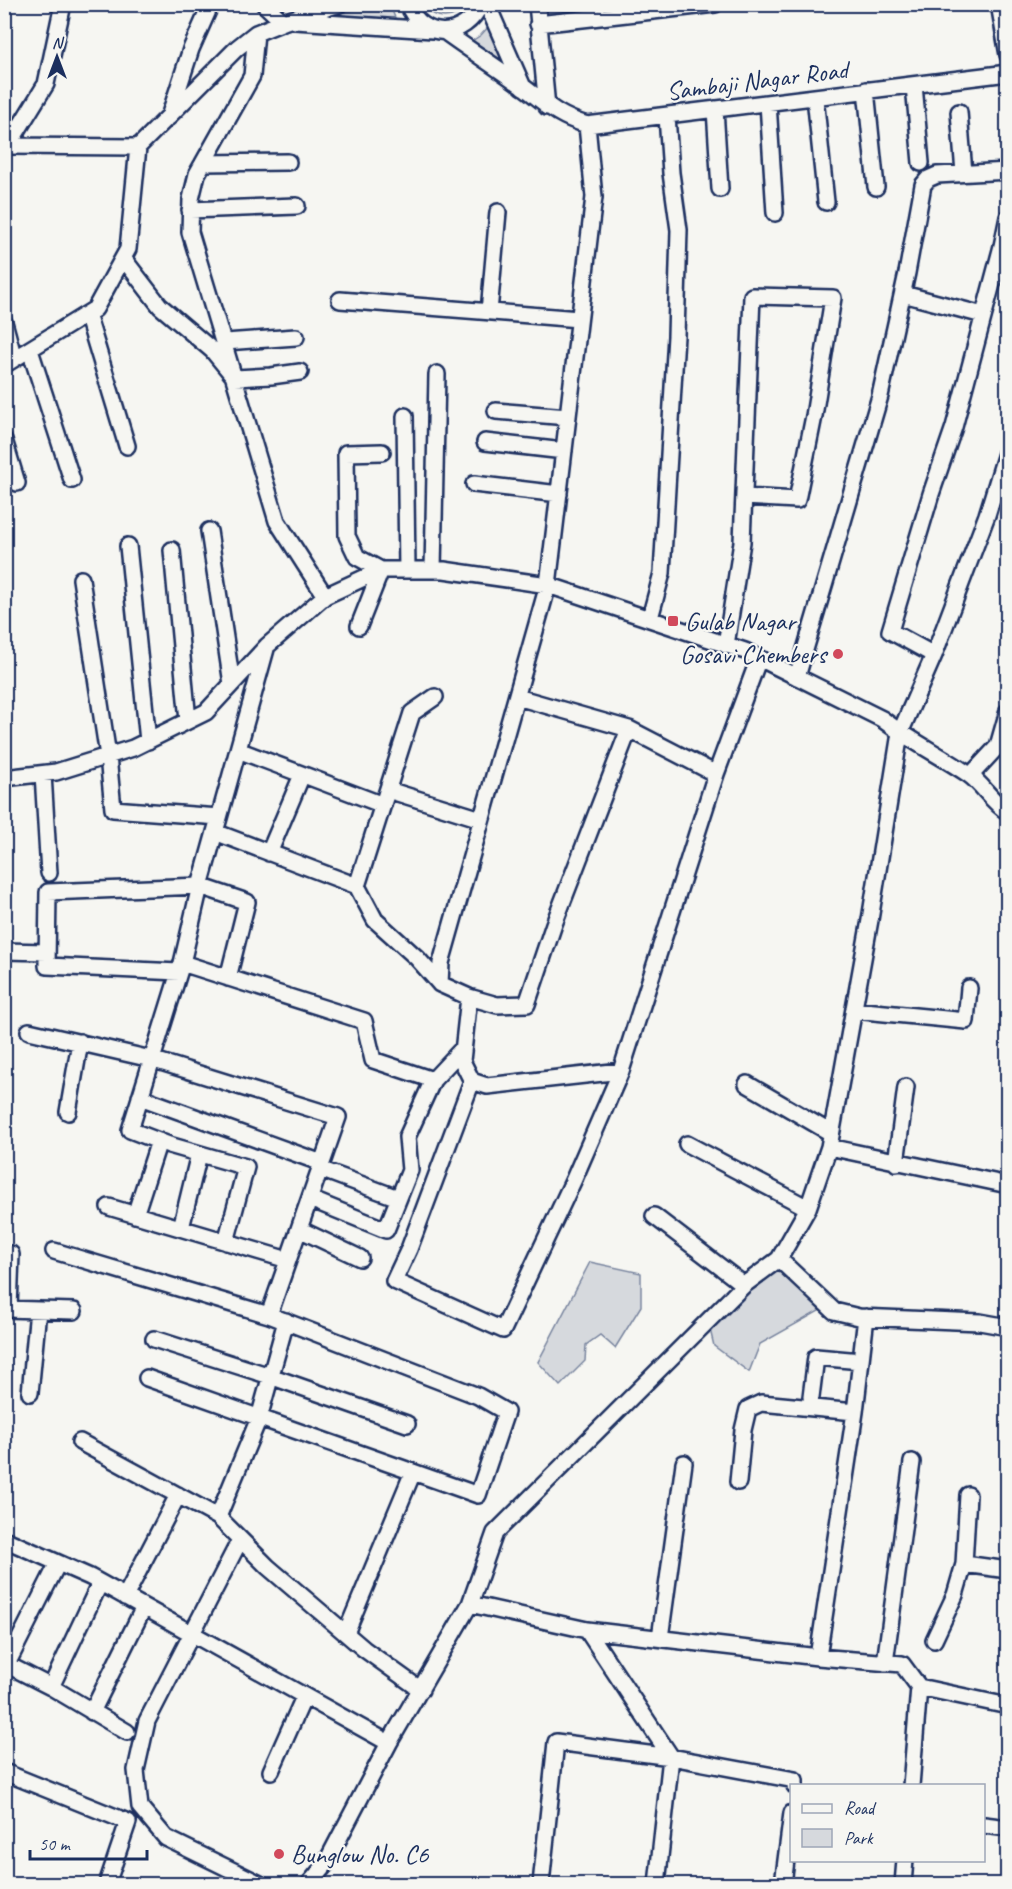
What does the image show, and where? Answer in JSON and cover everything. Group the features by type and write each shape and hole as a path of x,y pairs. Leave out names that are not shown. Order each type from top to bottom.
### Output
{"street":[{"path":"6,146 46,84 63,4"},
{"path":"169,117 191,50 211,4"},
{"path":"264,4 284,21 439,31 457,29 467,24 481,4"},
{"path":"4,322 9,362 95,309 128,249 138,147 237,48 256,33 284,21 339,4"},
{"name":"Sambaji Nagar Road","path":"408,4 414,17 423,25 439,31 523,87 547,107 566,118 587,125 1008,73"},
{"name":"Sambaji Nagar Road","path":"487,4 523,87"},
{"path":"537,4 547,107"},
{"path":"538,24 610,10 715,4"},
{"path":"999,4 1008,54"},
{"path":"256,33 252,76 197,174 191,199 190,232 278,521 325,596"},
{"path":"914,84 921,163"},
{"path":"866,90 876,187"},
{"path":"815,97 826,202"},
{"path":"768,103 775,213"},
{"path":"715,109 720,189"},
{"path":"959,112 964,173"},
{"path":"650,618 662,573 676,336 679,230 671,173 667,116"},
{"path":"440,984 441,963 548,585 594,197 587,125"},
{"path":"6,146 138,147"},
{"path":"203,163 288,162"},
{"path":"797,677 880,396 903,294 923,186 928,178 938,175 1008,171"},
{"path":"190,210 297,206"},
{"path":"489,312 498,212"},
{"path":"934,655 890,631 931,494 954,427 1008,217"},
{"path":"123,258 160,306 212,350 235,378"},
{"path":"903,294 983,315"},
{"path":"726,645 742,542 752,296 833,298 814,416 797,500 744,497"},
{"path":"340,300 579,319"},
{"path":"87,314 127,446"},
{"path":"225,342 296,337"},
{"path":"30,350 72,480"},
{"path":"235,378 300,372"},
{"path":"433,570 437,374"},
{"path":"496,411 568,417"},
{"path":"405,416 408,570"},
{"path":"4,440 17,483"},
{"path":"485,442 564,451"},
{"path":"309,1884 325,1864 388,1743 422,1690 470,1604 495,1533 744,1285 779,1259 808,1208 830,1140 900,733 934,655 987,515 1008,447"},
{"path":"381,570 357,557 347,536 346,453 382,452"},
{"path":"474,484 559,494"},
{"path":"209,531 232,684"},
{"path":"128,546 148,741"},
{"path":"172,550 188,721"},
{"path":"358,626 381,570"},
{"path":"4,778 56,772 133,748 148,741 206,711 267,646 325,596 381,570 433,570 548,585 650,618 759,658 882,719 900,733 971,775 1000,808 1008,812"},
{"path":"81,579 108,756 112,809 217,825 269,853 357,886 375,920 417,958 440,984 469,998 497,1005 527,1004 554,924 629,729"},
{"path":"226,1242 246,1167 159,1142 130,1130 181,968 200,886 267,646"},
{"path":"472,1081 409,1249 394,1281 503,1330 574,1179 621,1071 716,774 759,658"},
{"path":"357,886 412,712 435,697"},
{"path":"517,697 629,729 716,774"},
{"path":"971,775 1003,745 1008,711"},
{"path":"238,750 302,775 385,798 481,819"},
{"path":"43,774 49,873"},
{"path":"269,853 302,775"},
{"path":"228,978 247,902 200,886 48,892 47,966 181,968 228,978 364,1021 373,1060 433,1080"},
{"path":"4,951 47,952"},
{"path":"854,1010 966,1021 969,988"},
{"path":"469,998 462,1061 472,1081 487,1086 621,1071"},
{"path":"29,1031 151,1059 338,1118 269,1315"},
{"path":"68,1112 80,1042"},
{"path":"310,1199 386,1230 410,1170 407,1137 433,1080 463,1048"},
{"path":"747,1084 830,1140 896,1162 1008,1185"},
{"path":"896,1162 906,1087"},
{"path":"140,1097 398,1198"},
{"path":"135,1215 159,1142"},
{"path":"687,1144 808,1208"},
{"path":"181,1228 199,1154"},
{"path":"109,1207 288,1260"},
{"path":"654,1216 744,1285"},
{"path":"299,1229 360,1258"},
{"path":"54,1251 286,1321 478,1396 506,1412 478,1495 147,1378"},
{"path":"11,1254 7,1309 74,1311"},
{"path":"779,1259 834,1311 866,1317 980,1322 1008,1327"},
{"path":"30,1393 38,1310"},
{"path":"818,1657 855,1412 866,1317"},
{"path":"218,1517 259,1418 286,1321"},
{"path":"154,1339 270,1376 407,1424"},
{"path":"811,1397 816,1357 861,1361"},
{"path":"738,1482 743,1430 748,1409 761,1403 855,1412"},
{"path":"80,1442 218,1517 268,1567 346,1634 422,1690"},
{"path":"885,1663 912,1462"},
{"path":"660,1638 684,1463"},
{"path":"346,1634 413,1472"},
{"path":"125,1597 178,1495"},
{"path":"934,1640 955,1595 964,1564 968,1495"},
{"path":"4,1539 100,1583 388,1743"},
{"path":"240,1540 147,1720 136,1770 140,1807 166,1838 260,1884"},
{"path":"58,1563 5,1667 51,1687 127,1732"},
{"path":"964,1564 1008,1569"},
{"path":"51,1687 100,1583"},
{"path":"470,1604 587,1630 818,1657 902,1664 919,1687 911,1784"},
{"path":"92,1712 144,1607"},
{"path":"587,1630 671,1757 657,1884"},
{"path":"919,1687 1008,1706"},
{"path":"271,1771 304,1697"},
{"path":"541,1884 556,1742 671,1757 795,1779 795,1784"},
{"path":"4,1772 128,1822 107,1884"},
{"path":"985,1825 1008,1828"},
{"path":"783,1884 790,1829"},
{"path":"903,1884 905,1862"}],"green space":[{"path":"377,5 390,5 397,23 317,18"},
{"path":"423,5 465,5 456,14 444,17 433,14"},
{"path":"490,25 508,66 472,41"},
{"path":"590,1262 641,1273 641,1306 615,1348 600,1335 586,1345 585,1361 560,1386 538,1362"},
{"path":"778,1264 828,1306 760,1344 749,1372 714,1346 709,1325"}],"place":[{"name":"Gulab Nagar","path":"673,621"},
{"name":"Gosavi Chembers","path":"838,654"},
{"name":"Bunglow No. C6","path":"279,1854"}]}
